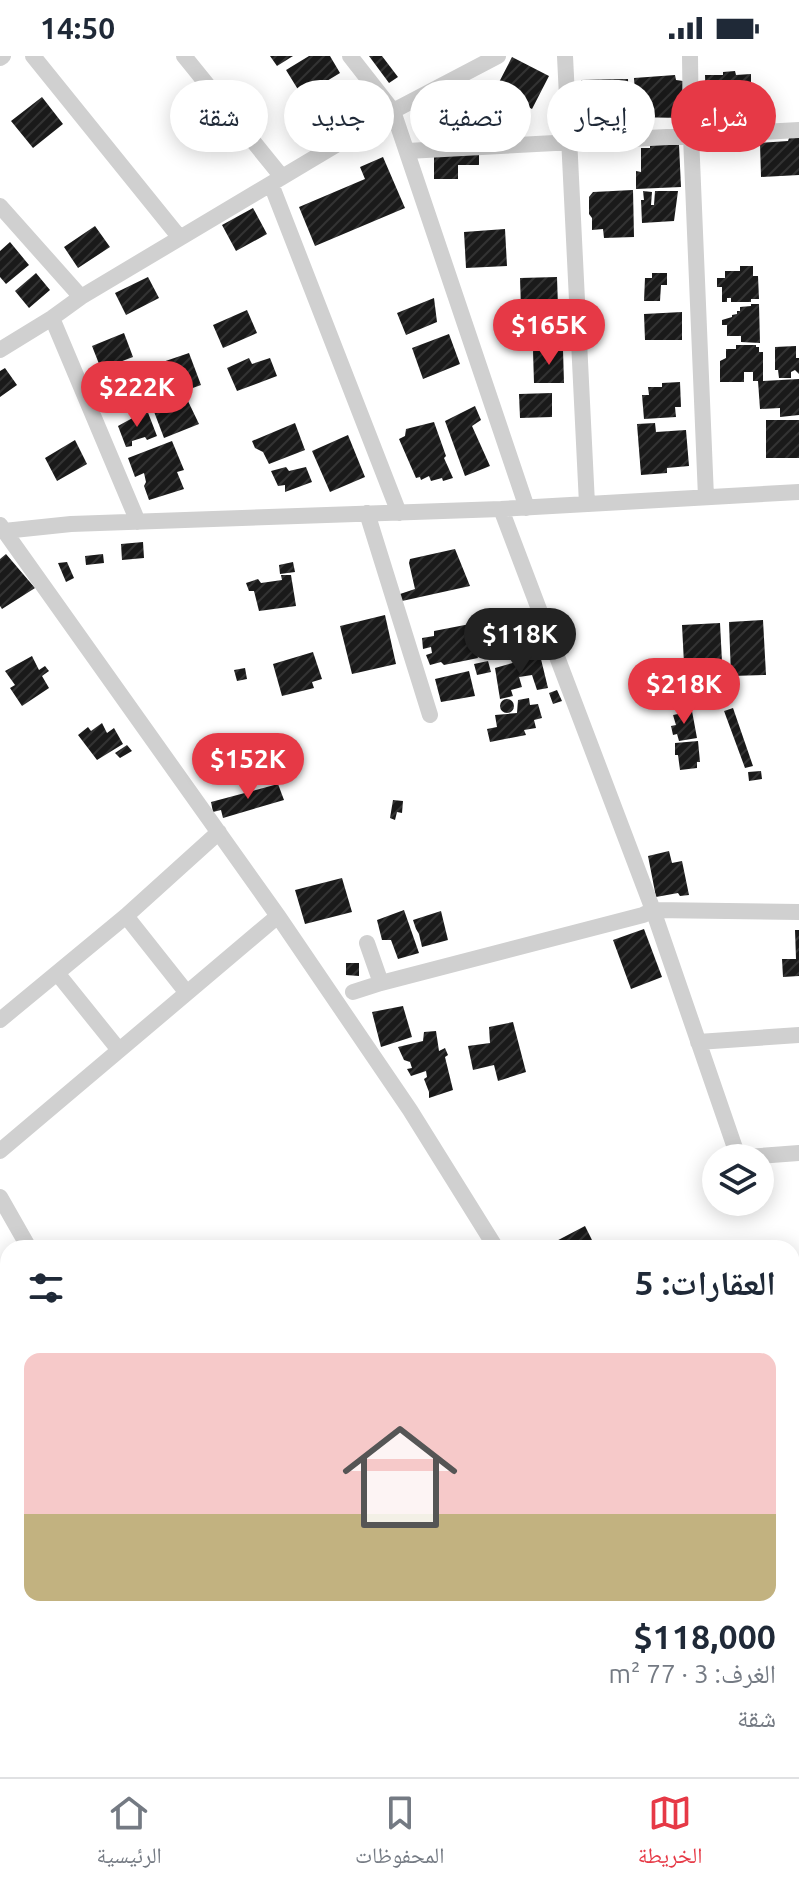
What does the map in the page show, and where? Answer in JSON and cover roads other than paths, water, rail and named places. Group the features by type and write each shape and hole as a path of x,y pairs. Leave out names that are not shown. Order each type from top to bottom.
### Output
{"street":[{"path":"33,56 180,238"},
{"path":"184,56 277,180 399,513"},
{"path":"350,56 369,80"},
{"path":"394,110 498,56"},
{"path":"565,56 566,80"},
{"path":"690,56 690,80"},
{"path":"394,114 527,508"},
{"path":"776,131 799,130"},
{"path":"407,151 547,143"},
{"path":"0,350 81,297 324,152"},
{"path":"569,152 587,504"},
{"path":"692,152 706,497"},
{"path":"0,206 81,297"},
{"path":"52,318 138,522"},
{"path":"2,528 527,508 799,492"},
{"path":"501,509 653,910 738,1155 799,1153"},
{"path":"367,513 430,715"},
{"path":"2,528 278,916 410,1110 491,1240"},
{"path":"0,1020 126,916 219,832"},
{"path":"353,992 653,910 799,912"},
{"path":"126,916 187,993"},
{"path":"0,1151 278,916"},
{"path":"367,943 381,983"},
{"path":"57,973 119,1050"},
{"path":"698,1042 799,1035"},
{"path":"0,1197 24,1240"}]}
